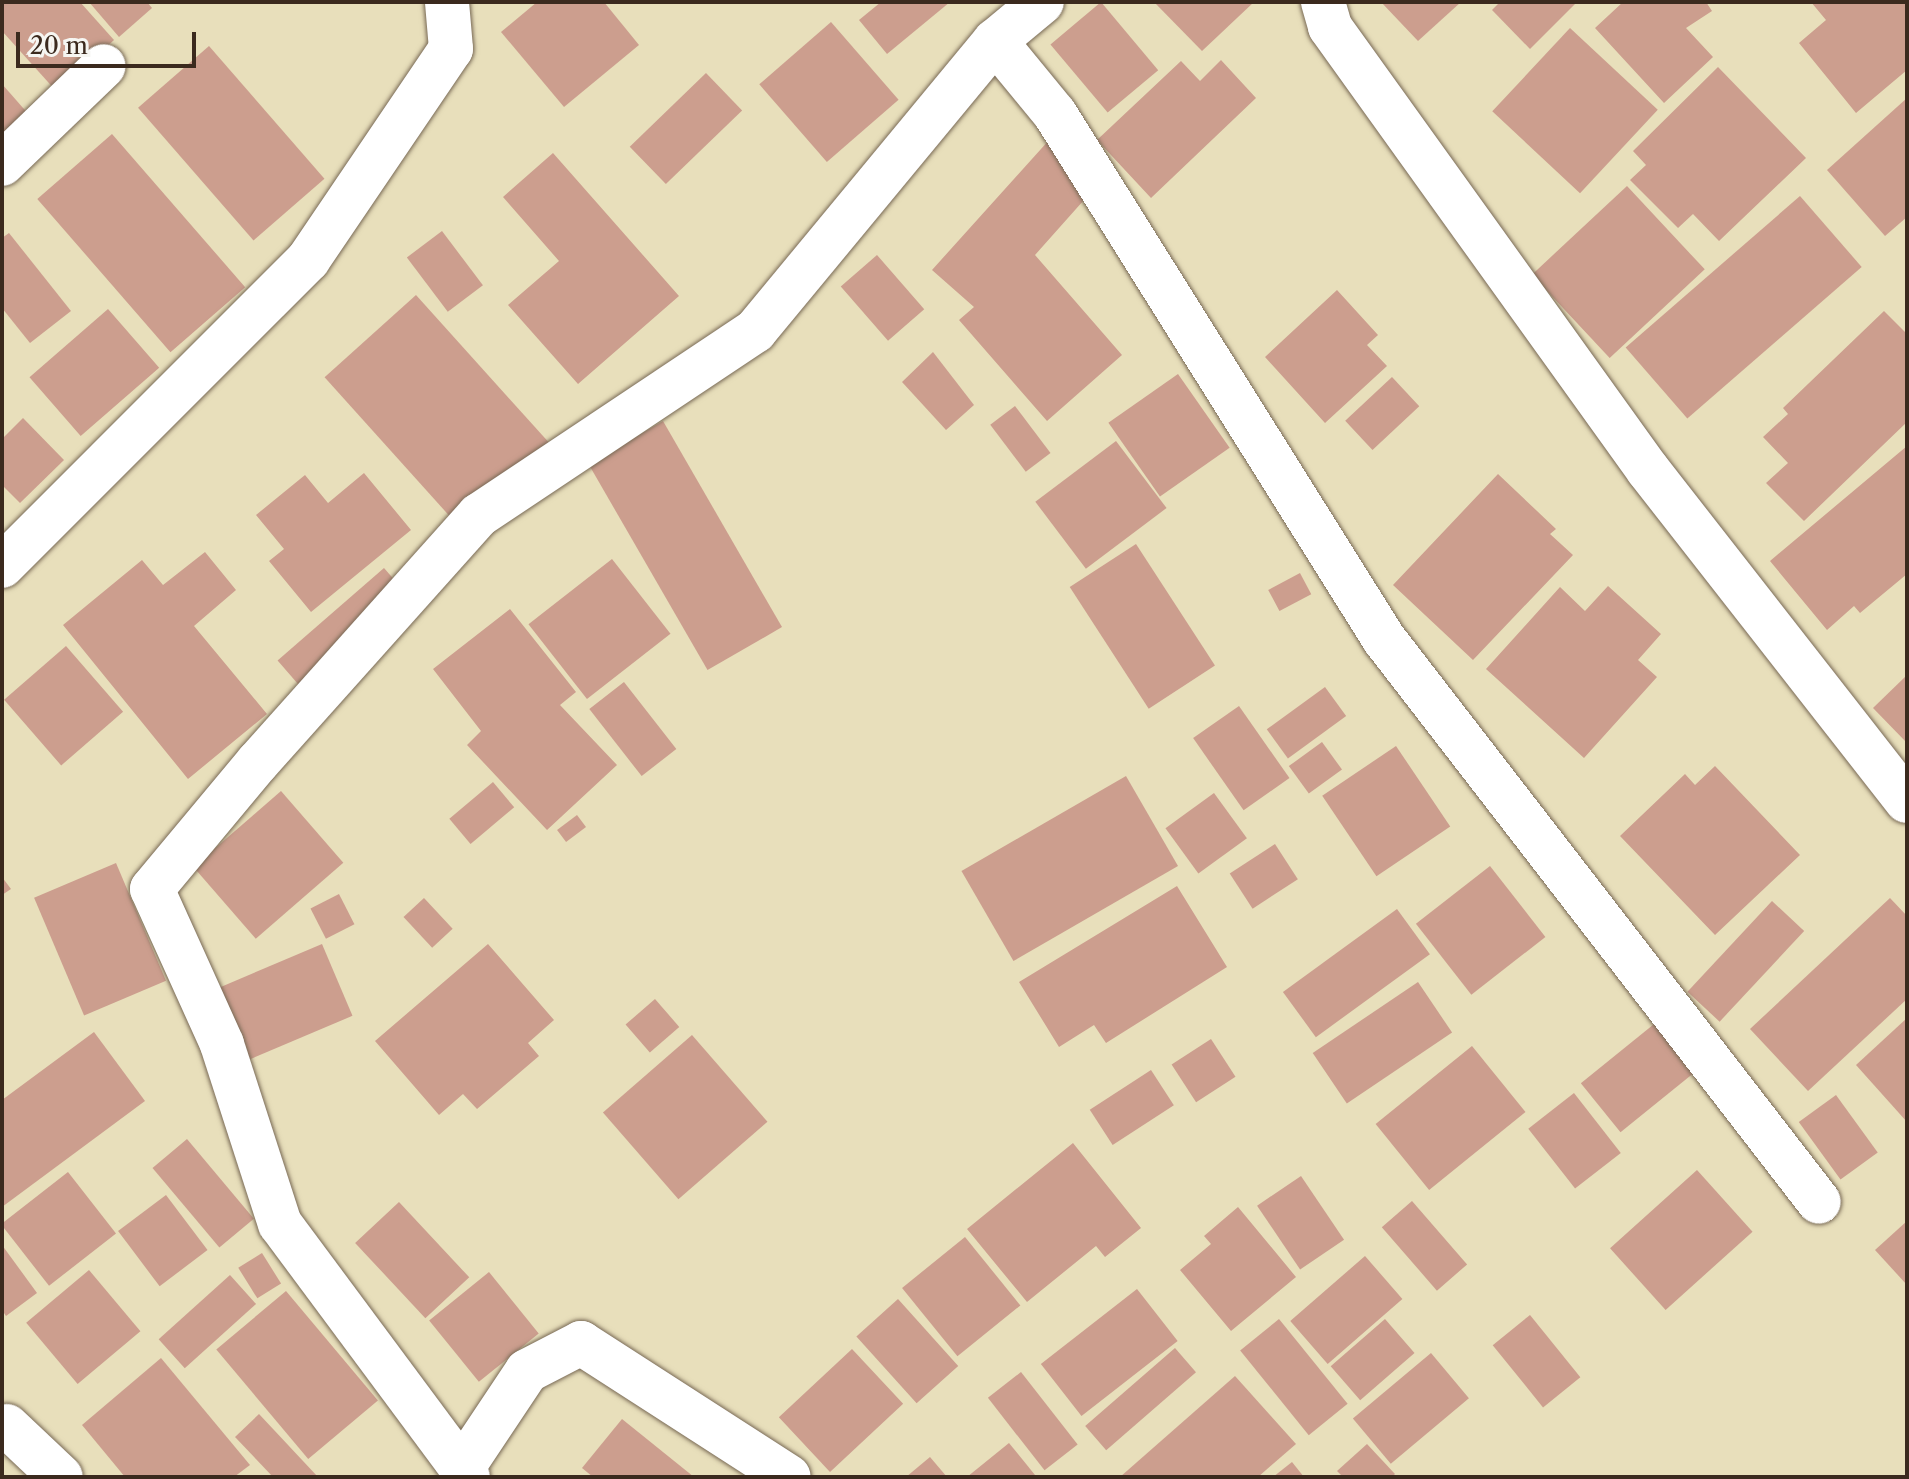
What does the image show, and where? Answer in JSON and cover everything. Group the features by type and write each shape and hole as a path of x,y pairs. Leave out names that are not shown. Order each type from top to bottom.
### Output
{"street":[{"path":"2,566 308,260 451,49 447,2"},
{"path":"789,1477 581,1343 527,1371 466,1472 280,1224 222,1044 152,889 258,762 479,515 755,331 995,41 1042,2"},
{"path":"1323,2 1330,27 1648,470 1907,801"},
{"path":"995,41 1055,114 1384,639 1819,1202"},
{"path":"2,164 104,66"},
{"path":"7,1426 61,1477"}],"building":[{"path":"2,2 80,2 114,40 57,92 2,31"},
{"path":"89,2 147,2 152,8 119,37"},
{"path":"537,2 604,2 639,45 564,107 501,32"},
{"path":"881,2 950,2 887,54 859,20"},
{"path":"1101,2 1158,70 1108,113 1050,44"},
{"path":"1154,2 1254,2 1202,51"},
{"path":"1381,2 1461,2 1418,41"},
{"path":"1500,2 1577,2 1530,49 1492,10"},
{"path":"1623,2 1706,2 1712,11 1686,28 1713,57 1664,103 1595,28"},
{"path":"1811,2 1907,2 1907,70 1856,113 1799,43 1826,20"},
{"path":"831,22 899,100 827,162 759,84"},
{"path":"1570,28 1658,110 1580,193 1492,111"},
{"path":"209,46 324,179 254,240 138,108"},
{"path":"1221,60 1256,98 1151,198 1097,140 1181,61 1200,81"},
{"path":"1718,67 1806,158 1719,241 1693,214 1678,228 1630,180 1646,165 1633,151"},
{"path":"706,73 742,110 666,184 630,147"},
{"path":"2,84 31,117 2,142"},
{"path":"1907,98 1907,217 1885,236 1827,170"},
{"path":"112,134 245,287 170,352 37,199"},
{"path":"1050,139 1100,182 1035,255 1122,355 1047,421 959,320 974,307 932,270"},
{"path":"553,153 679,296 578,384 508,305 559,261 503,197"},
{"path":"1627,186 1705,269 1610,358 1532,275"},
{"path":"1800,196 1862,267 1687,418 1626,348"},
{"path":"442,231 483,285 448,312 407,257"},
{"path":"9,233 71,311 30,343 2,308 2,238"},
{"path":"877,255 924,309 888,341 841,286"},
{"path":"1337,290 1378,335 1367,345 1387,366 1325,423 1265,357"},
{"path":"416,295 553,447 461,529 325,377"},
{"path":"108,309 159,368 81,436 30,377"},
{"path":"1884,311 1907,334 1907,422 1804,521 1766,483 1788,463 1763,437 1788,414 1783,408"},
{"path":"933,352 974,405 946,430 902,382"},
{"path":"1178,374 1230,448 1160,496 1108,423"},
{"path":"1392,377 1419,406 1372,450 1345,421"},
{"path":"1015,406 1051,453 1026,472 990,425"},
{"path":"23,418 64,460 20,503 2,485 2,439"},
{"path":"663,421 782,627 708,670 589,464"},
{"path":"1116,441 1167,508 1086,569 1035,502"},
{"path":"1907,446 1907,574 1860,613 1854,606 1827,630 1770,561"},
{"path":"364,473 411,530 311,612 269,561 284,549 256,515 305,475 328,503"},
{"path":"1498,474 1556,529 1550,534 1573,555 1473,660 1393,585"},
{"path":"1136,544 1215,666 1149,709 1070,587"},
{"path":"205,552 236,590 194,626 267,714 188,779 63,625 142,560 163,585"},
{"path":"612,559 670,634 587,699 528,624"},
{"path":"384,568 414,602 307,694 278,661"},
{"path":"1300,573 1311,594 1279,611 1268,590"},
{"path":"1608,586 1661,634 1638,660 1657,677 1584,758 1486,669 1560,587 1585,611"},
{"path":"510,609 576,692 560,705 617,765 547,830 467,745 481,731 433,669"},
{"path":"66,646 123,712 61,765 4,700"},
{"path":"1907,675 1907,743 1873,708"},
{"path":"624,682 676,749 642,776 589,709"},
{"path":"1325,687 1346,716 1288,758 1267,729"},
{"path":"1239,706 1289,778 1244,810 1193,738"},
{"path":"1322,742 1342,770 1309,794 1289,766"},
{"path":"1396,746 1450,826 1376,876 1322,796"},
{"path":"1715,766 1800,855 1715,935 1620,836 1685,774 1695,785"},
{"path":"1126,776 1178,866 1013,961 961,871"},
{"path":"493,782 514,807 471,844 449,819"},
{"path":"281,791 343,863 256,939 193,867"},
{"path":"1214,793 1247,838 1198,874 1165,828"},
{"path":"577,815 586,827 566,842 557,830"},
{"path":"1275,844 1298,879 1253,909 1230,873"},
{"path":"116,863 166,981 84,1016 34,898"},
{"path":"1490,866 1545,937 1471,995 1416,924"},
{"path":"2,877 11,889 2,895"},
{"path":"1177,886 1227,967 1106,1043 1094,1025 1059,1047 1019,982"},
{"path":"339,894 354,924 326,939 310,909"},
{"path":"424,898 453,929 432,948 404,917"},
{"path":"1890,898 1907,916 1907,999 1808,1091 1750,1029"},
{"path":"1772,901 1804,931 1720,1022 1687,992"},
{"path":"1397,909 1430,954 1316,1037 1283,992"},
{"path":"322,944 352,1016 245,1062 214,990"},
{"path":"488,944 554,1020 528,1043 539,1056 477,1109 463,1094 439,1115 375,1041"},
{"path":"1418,982 1452,1033 1347,1104 1313,1053"},
{"path":"655,999 679,1027 650,1053 626,1025"},
{"path":"1664,1016 1704,1065 1620,1132 1581,1083"},
{"path":"1907,1018 1907,1122 1856,1065"},
{"path":"94,1032 145,1101 2,1207 2,1100"},
{"path":"692,1035 767,1122 678,1199 603,1112"},
{"path":"1211,1039 1236,1077 1196,1102 1172,1065"},
{"path":"1472,1046 1525,1112 1429,1190 1376,1124"},
{"path":"1151,1070 1174,1105 1113,1145 1090,1110"},
{"path":"1574,1093 1621,1153 1575,1189 1528,1129"},
{"path":"1836,1095 1878,1152 1841,1179 1799,1122"},
{"path":"187,1139 254,1219 219,1248 153,1168"},
{"path":"1073,1143 1141,1228 1105,1257 1096,1246 1027,1302 967,1229"},
{"path":"1697,1170 1753,1232 1666,1310 1610,1248"},
{"path":"68,1172 116,1233 49,1286 2,1224"},
{"path":"1301,1176 1344,1240 1300,1269 1257,1206"},
{"path":"166,1195 208,1250 160,1286 118,1231"},
{"path":"1412,1201 1467,1264 1437,1291 1382,1227"},
{"path":"399,1202 469,1277 425,1318 355,1243"},
{"path":"1238,1207 1296,1277 1231,1331 1180,1270 1211,1244 1204,1236"},
{"path":"1907,1221 1907,1285 1875,1250"},
{"path":"965,1237 1020,1305 957,1356 902,1288"},
{"path":"2,1245 37,1293 6,1316 2,1310"},
{"path":"262,1253 281,1284 257,1298 238,1268"},
{"path":"1365,1256 1402,1299 1328,1364 1290,1321"},
{"path":"89,1270 140,1331 78,1384 26,1323"},
{"path":"489,1272 539,1333 479,1382 429,1320"},
{"path":"230,1275 256,1304 185,1368 159,1339"},
{"path":"1137,1289 1178,1341 1081,1416 1041,1364"},
{"path":"286,1291 378,1401 308,1459 216,1349"},
{"path":"898,1299 958,1366 917,1403 856,1336"},
{"path":"1530,1315 1580,1377 1543,1407 1493,1345"},
{"path":"1279,1319 1348,1404 1309,1435 1240,1350"},
{"path":"1385,1319 1415,1353 1360,1400 1331,1366"},
{"path":"1175,1348 1196,1372 1106,1450 1085,1426"},
{"path":"852,1349 903,1404 830,1472 779,1417"},
{"path":"1431,1353 1469,1398 1391,1464 1353,1419"},
{"path":"161,1358 250,1465 234,1477 125,1477 82,1425"},
{"path":"1021,1372 1078,1444 1045,1470 988,1398"},
{"path":"1235,1376 1296,1444 1258,1477 1120,1477"},
{"path":"259,1414 318,1477 273,1477 235,1437"},
{"path":"622,1419 694,1477 593,1477 582,1468"},
{"path":"1009,1443 1035,1475 967,1477"},
{"path":"1367,1444 1395,1474 1392,1477 1343,1477 1337,1471"},
{"path":"930,1457 947,1477 906,1477"},
{"path":"1292,1462 1304,1477 1273,1477"}]}
